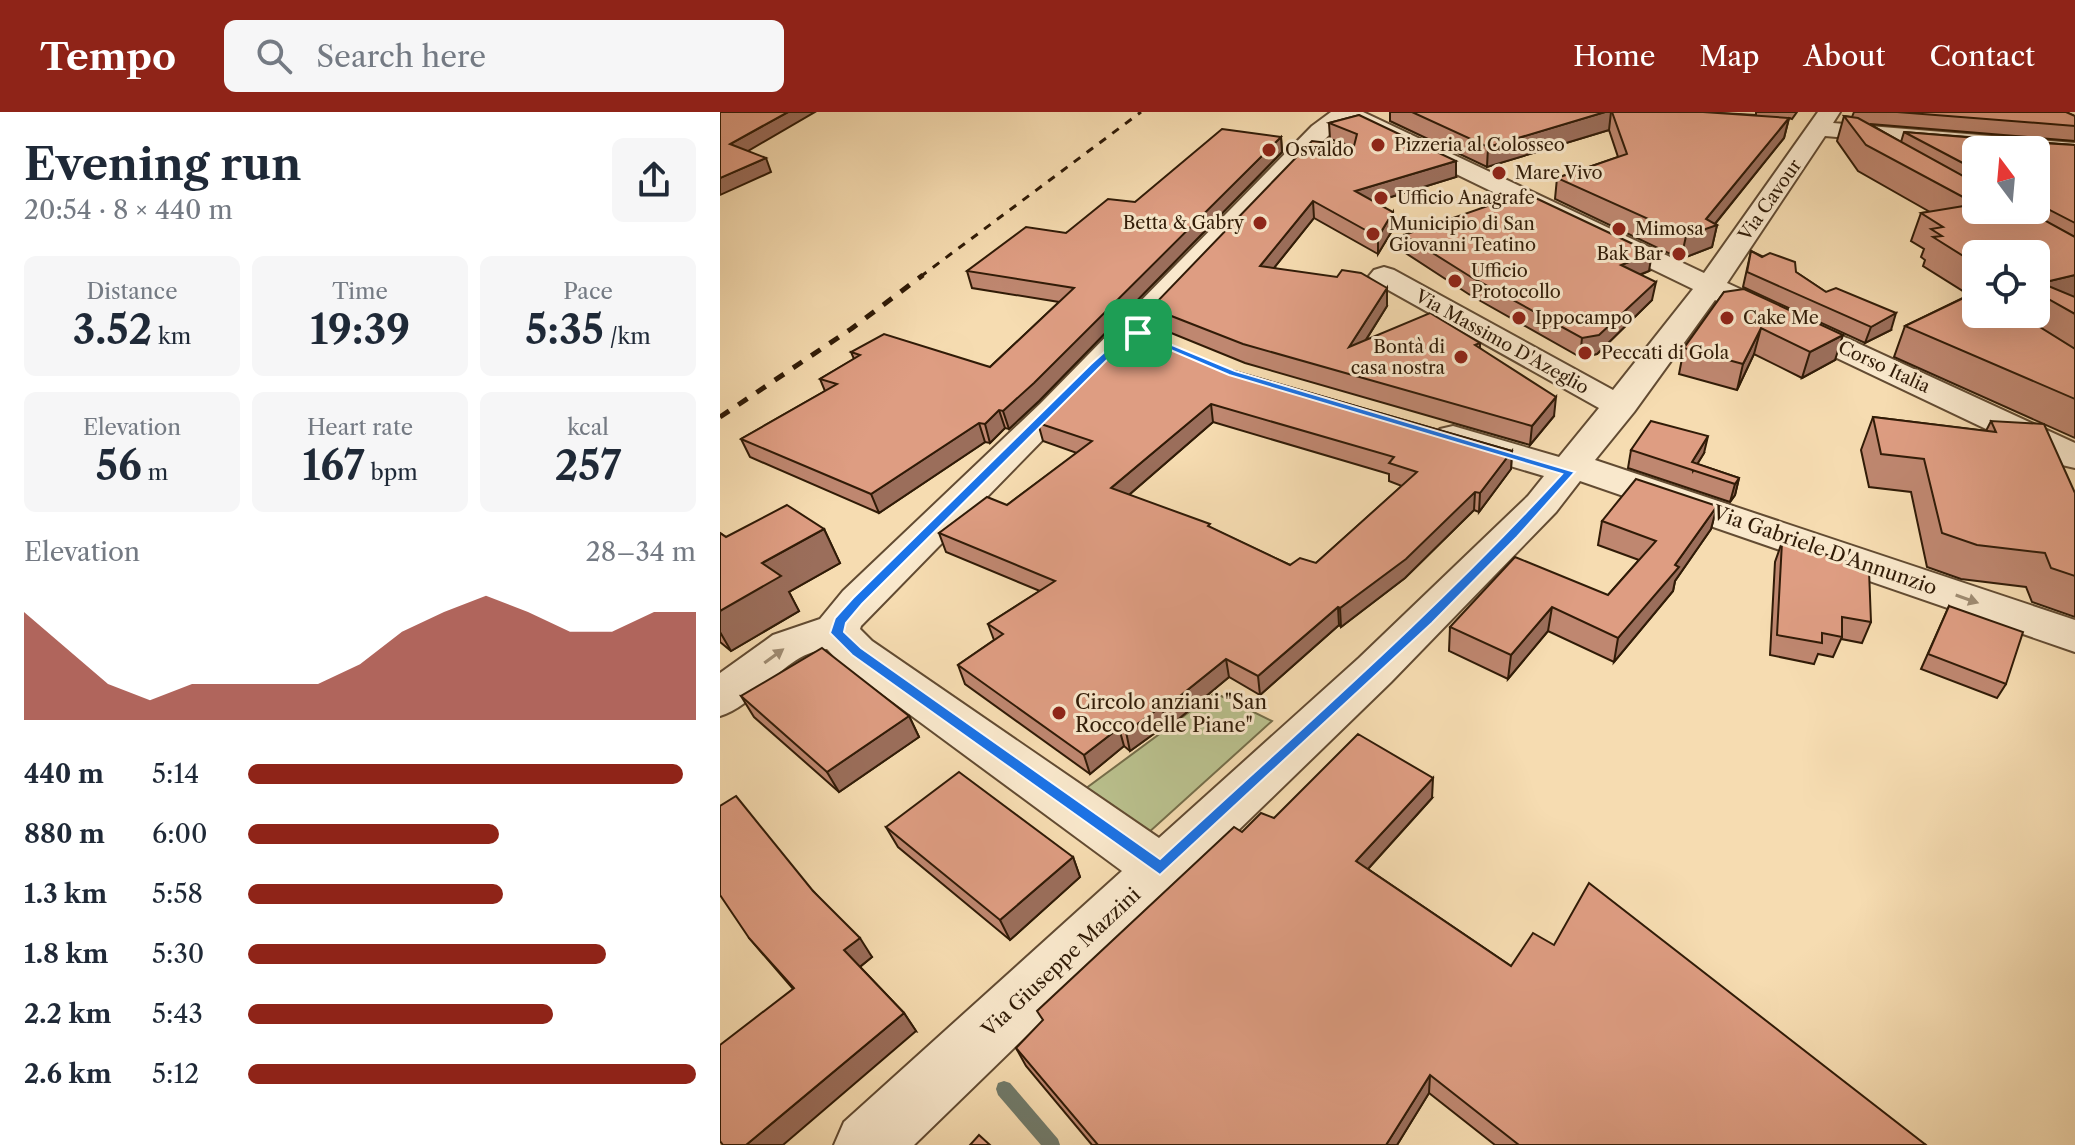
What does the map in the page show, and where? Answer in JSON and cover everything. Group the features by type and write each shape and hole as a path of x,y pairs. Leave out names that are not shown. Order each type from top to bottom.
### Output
{"street":[{"name":"Corso Italia","path":"1345,112 1709,286 2070,448"},
{"path":"837,633 840,622 858,601 1146,337 1320,131 1345,112"},
{"path":"1815,123 1857,132 2074,151"},
{"name":"Via Cavour","path":"1709,286 1815,123"},
{"path":"1857,132 1858,136 1898,158"},
{"name":"Via Massimo D'Azeglio","path":"1384,276 1598,396 1622,405"},
{"name":"Via Giuseppe Mazzini","path":"867,1145 1427,620 1513,535 1572,469 1709,286"},
{"name":"Via Gabriele D'Annunzio","path":"1429,430 1572,469 2075,636"},
{"path":"720,699 798,640 816,633 837,633 856,652 1160,869"}],"green space":[{"path":"1215,693 1272,721 1147,834 1085,789"}],"building":[{"path":"720,112 788,112 730,144 766,158 720,178"},
{"path":"1412,112 1605,112 1488,147"},
{"path":"1612,112 1703,112 1789,118 1706,219 1717,225 1686,236 1557,178 1627,154"},
{"path":"1897,112 2066,112 2075,116 2075,126"},
{"path":"1359,115 1456,161 1355,191 1393,212 1378,237 1313,201 1260,266 1337,277 1342,270 1361,273 1387,288 1349,347 1430,313 1480,343 1475,345 1556,397 1532,426 1243,344 1151,308 1312,141 1354,146 1357,134 1329,123"},
{"path":"1844,116 1858,118 1962,175 1962,196 1866,145"},
{"path":"1222,129 1281,137 1034,383 985,424 979,423 871,494 741,439 837,384 820,379 860,355 851,352 884,334 990,367 1074,288 967,271 1026,227 1066,233 1108,199 1135,202"},
{"path":"1904,132 1962,137 1962,163"},
{"path":"2050,143 2075,145 2075,223 2050,210"},
{"path":"1525,193 1652,253 1621,265 1656,282 1599,335 1582,338 1471,277 1404,235"},
{"path":"1962,206 1962,224 2050,223 2075,237 2075,275 2050,281 2050,240 1962,240 1962,255 1933,237 1942,236 1931,229 1943,227 1921,213"},
{"path":"1751,251 1762,257 1770,253 1795,262 1796,272 1826,292 1836,288 1896,313 1871,327 1747,272"},
{"path":"2050,287 2075,297 2075,314 2050,300"},
{"path":"1744,289 1843,335 1810,352 1761,328 1743,364 1684,348 1724,292"},
{"path":"1962,299 1962,328 2041,328 2075,349 2075,399 1905,326"},
{"path":"1132,331 1217,366 1512,451 1480,493 1475,492 1406,559 1338,607 1258,676 1226,659 1165,708 1162,706 1126,732 1119,728 1084,755 958,665 1003,634 988,624 1055,581 939,533 987,497 1007,505 1092,441 1038,423","holes":["1211,404 1394,457 1389,463 1417,472 1316,563 1300,558 1290,565 1208,526 1210,524 1111,488"]},
{"path":"1873,417 1996,432 1991,421 2044,424 2075,493 2075,576 2051,568 2045,553 1977,545 1942,533 1924,459 1881,454"},
{"path":"1651,421 1708,436 1692,462 1739,478 1735,484 1631,450"},
{"path":"1636,479 1717,506 1675,565 1679,567 1618,638 1552,607 1511,655 1450,627 1515,557 1608,595 1656,541 1602,521"},
{"path":"787,505 824,529 762,563 781,576 720,611 720,533 726,537"},
{"path":"1782,542 1820,548 1819,552 1869,570 1871,622 1842,617 1842,637 1822,633 1822,643 1777,635"},
{"path":"1949,606 2023,632 2006,684 1928,654"},
{"path":"822,648 909,716 827,772 741,696"},
{"path":"1358,734 1433,778 1356,861 1511,966 1533,933 1554,945 1589,883 1926,1145 1519,1145 1430,1075 1386,1145 1098,1145 1016,1048 1043,1020 1037,1011 1234,827 1242,832 1261,813 1274,818"},
{"path":"959,772 1073,857 1000,920 886,827"},
{"path":"736,796 813,891 860,938 844,950 904,1013 746,1145 723,1145 720,1141 720,1045 794,988 749,938 720,895 720,806"},
{"path":"979,1135 990,1145 970,1145"}],"waterway":[{"path":"1004,1089 1052,1145"}],"railway":[{"path":"920,277 1141,112"},
{"path":"720,417 851,329 923,275"}],"place":[{"name":"Pizzeria al Colosseo","path":"1378,145"},
{"name":"Osvaldo","path":"1269,150"},
{"name":"Mare Vivo","path":"1499,173"},
{"name":"Ufficio Anagrafe","path":"1381,198"},
{"name":"Betta & Gabry","path":"1260,223"},
{"name":"Mimosa","path":"1619,229"},
{"name":"Municipio di San Giovanni Teatino","path":"1373,234"},
{"name":"Bak Bar","path":"1679,254"},
{"name":"Ufficio Protocollo","path":"1455,281"},
{"name":"Ippocampo","path":"1519,318"},
{"name":"Cake Me","path":"1727,318"},
{"name":"Peccati di Gola","path":"1585,353"},
{"name":"Bontà di casa nostra","path":"1461,357"},
{"name":"Circolo anziani \"San Rocco delle Piane\"","path":"1059,713"}],"route":[{"path":"1131,331 1138,333 1232,373 1570,472 1513,535 1427,620 1160,869 856,652 837,633 840,622 858,601 1094,366 1131,331"}]}
